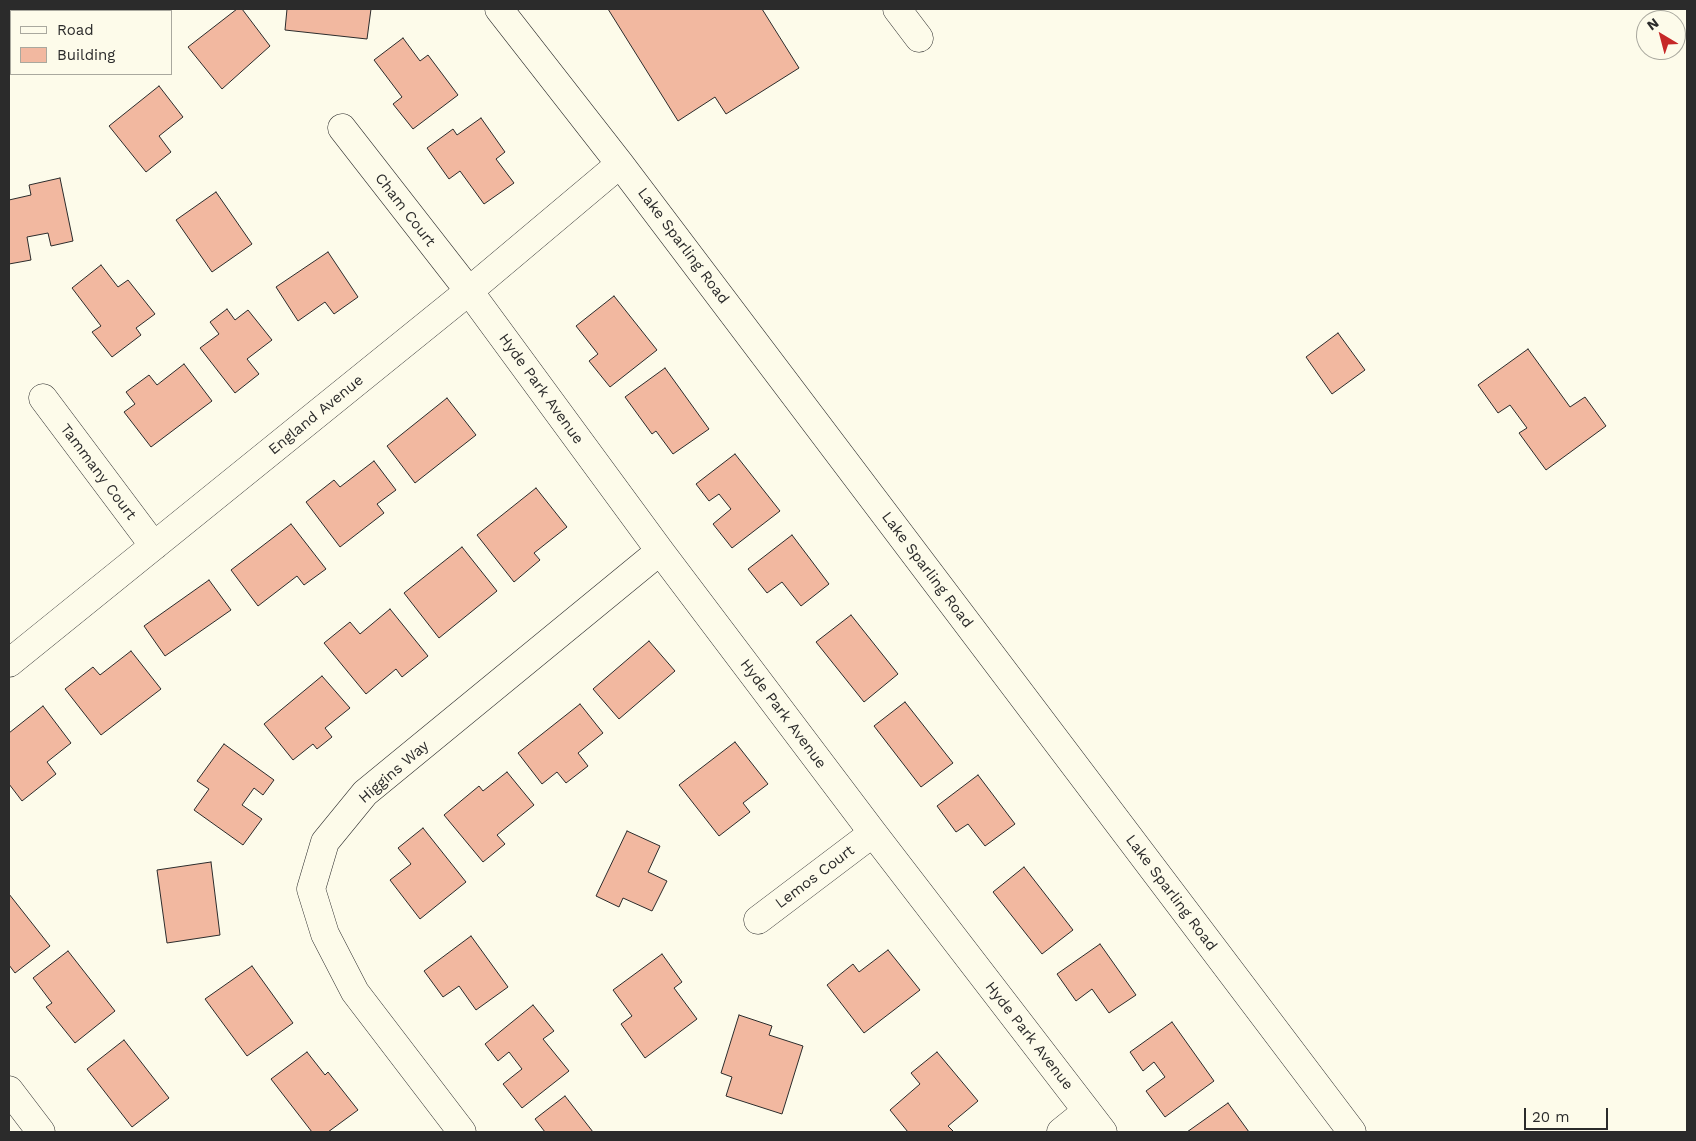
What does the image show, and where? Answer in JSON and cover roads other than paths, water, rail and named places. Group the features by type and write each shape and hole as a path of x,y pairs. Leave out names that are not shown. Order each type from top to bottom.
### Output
{"street":[{"name":"Lake Sparling Road","path":"499,9 620,164 1352,1132"},
{"path":"898,9 919,38"},
{"name":"Cham Court","path":"342,128 469,291"},
{"name":"England Avenue","path":"9,663 469,291 620,164"},
{"name":"Hyde Park Avenue","path":"469,291 660,551 873,833 1103,1132"},
{"name":"Tammany Court","path":"43,398 154,546"},
{"name":"Higgins Way","path":"462,1132 355,992 325,934 311,889 325,842 365,793 660,551"},
{"name":"Lemos Court","path":"758,920 873,833"},
{"path":"9,1090 25,1123"},
{"path":"1061,1132 1087,1111"}]}
